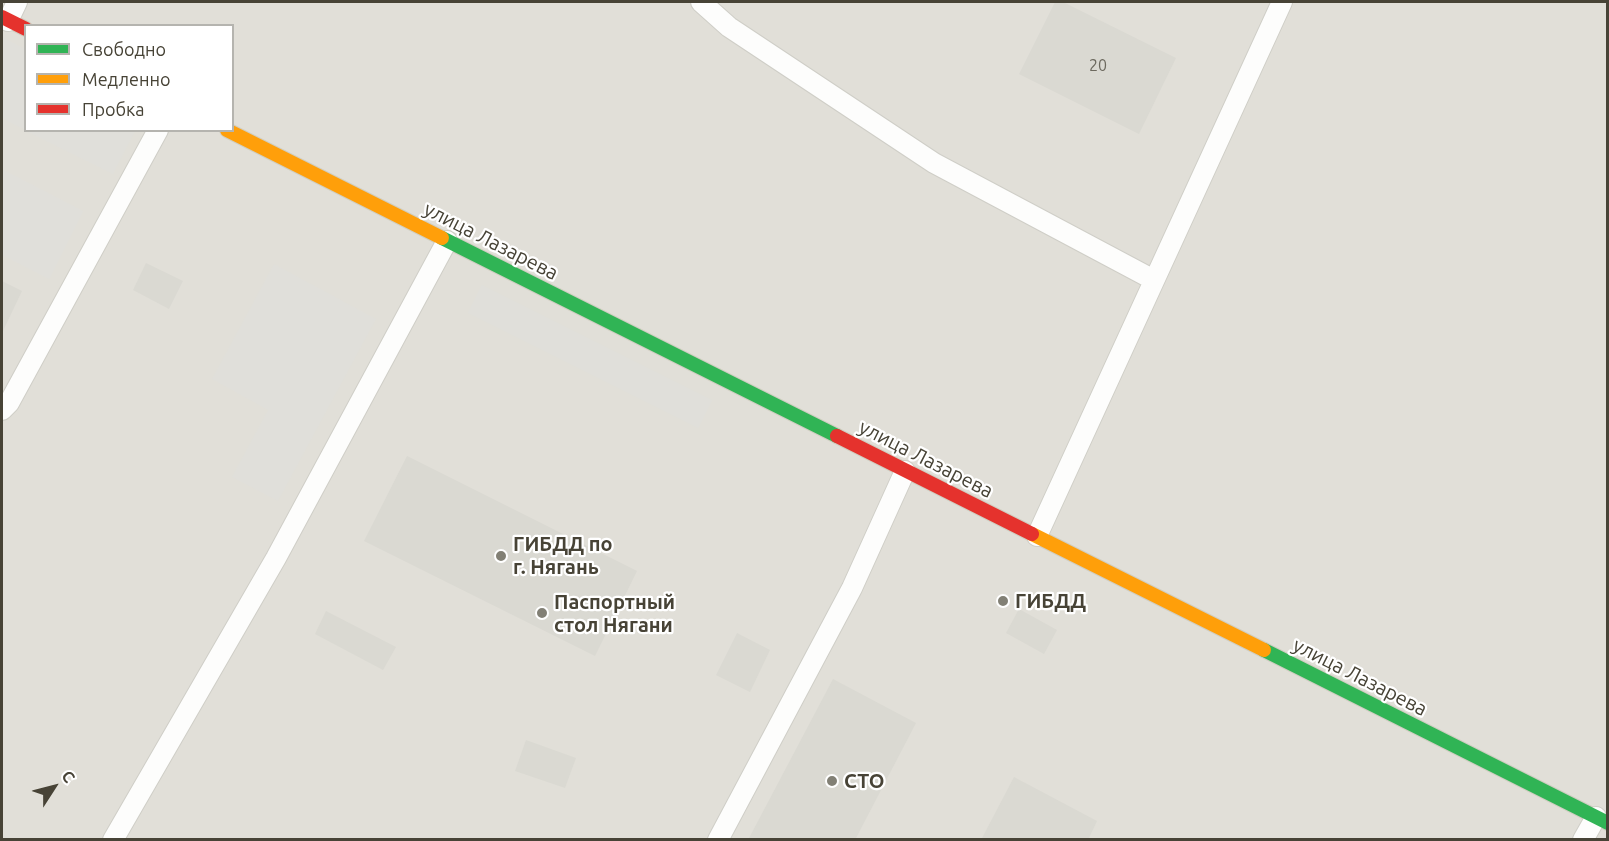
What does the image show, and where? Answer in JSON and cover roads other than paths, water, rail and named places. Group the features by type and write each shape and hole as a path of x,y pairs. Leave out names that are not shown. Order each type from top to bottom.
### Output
{"main road":[{"name":"улица Лазарева","path":"231,132 1602,820"}],"lane":[{"path":"12,22 17,2"},
{"path":"701,2 729,27 934,163 1154,280"},
{"path":"1037,536 1282,2"},
{"path":"2,410 9,404 157,132"},
{"path":"112,840 276,558 447,241"},
{"path":"718,840 852,588 905,471"},
{"path":"1583,840 1602,820"}],"place":[{"name":"ГИБДД по г. Нягань","path":"501,556"},
{"name":"ГИБДД","path":"1003,601"},
{"name":"Паспортный стол Нягани","path":"542,613"},
{"name":"СТО","path":"832,781"}]}
